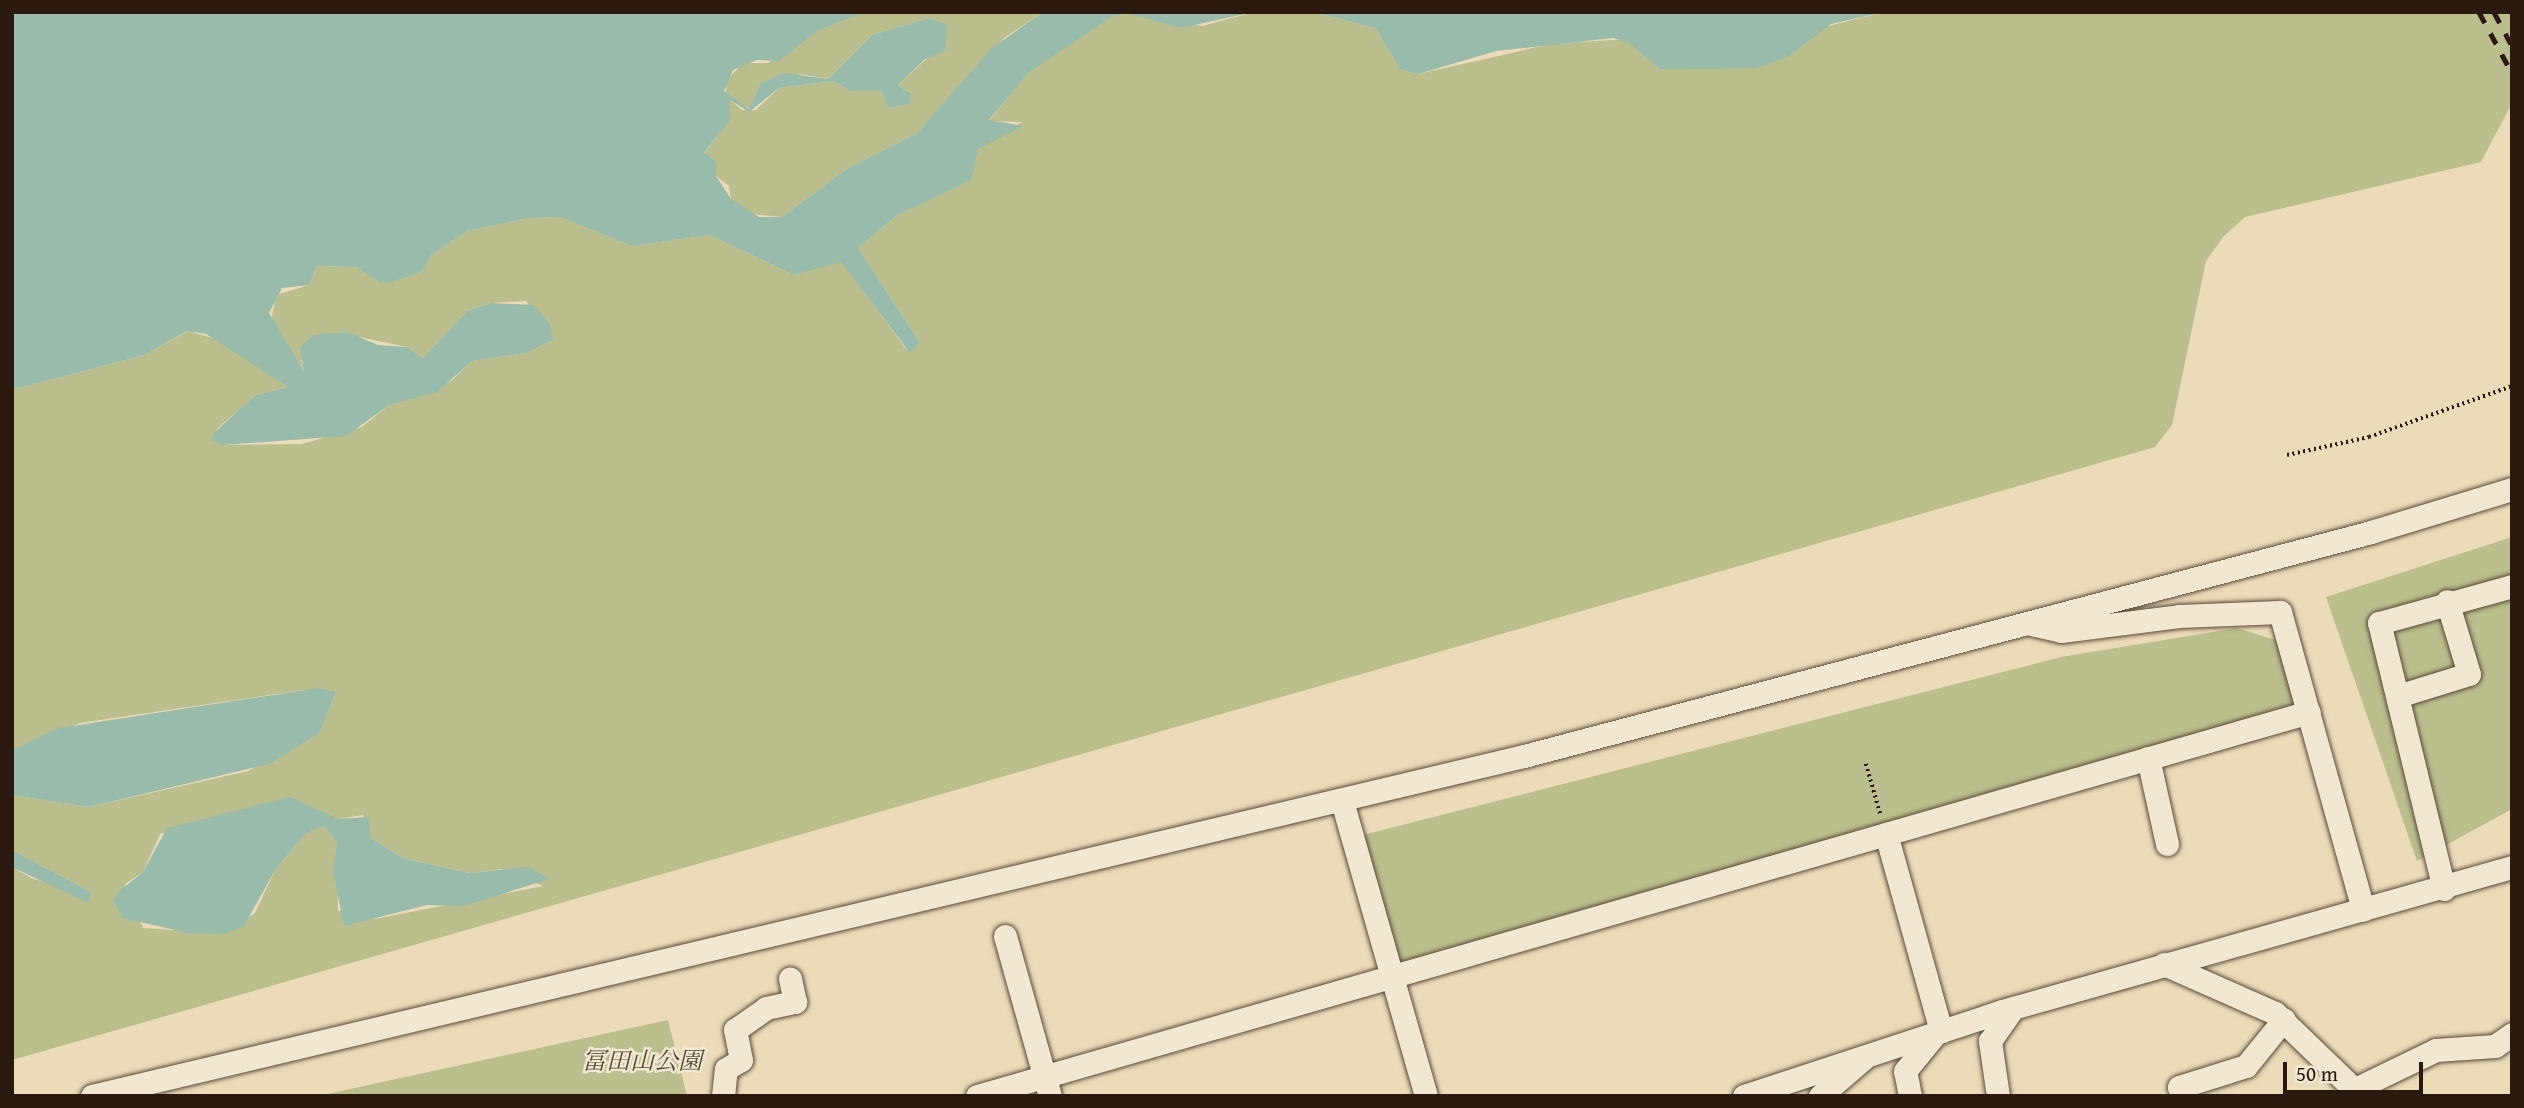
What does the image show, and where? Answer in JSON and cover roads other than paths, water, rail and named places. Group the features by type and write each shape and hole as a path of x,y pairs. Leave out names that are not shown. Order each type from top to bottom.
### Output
{"street":[{"path":"92,1096 1342,801 2026,622 2512,489"},
{"path":"2444,889 2401,695 2379,623 2447,601 2512,586"},
{"path":"2401,695 2469,674 2447,601"},
{"path":"2026,622 2061,631 2179,616 2280,612 2362,910"},
{"path":"977,1096 1048,1086 1392,976 2309,712"},
{"path":"2148,758 2166,844"},
{"path":"1342,801 1426,1096"},
{"path":"1886,834 1938,1032"},
{"path":"1744,1096 2012,1008 2444,889 2512,867"},
{"path":"1005,936 1048,1086"},
{"path":"2164,964 2284,1019 2358,1092 2436,1049 2495,1046 2512,1034"},
{"path":"723,1096 726,1069 741,1060 735,1030 756,1013 795,1002 790,979"},
{"path":"1998,1096 1990,1041 2012,1008"},
{"path":"2184,1096 2179,1087 2246,1066 2284,1019"},
{"path":"1910,1096 1905,1071 1938,1032"},
{"path":"1820,1096 1866,1056"}],"railway":[{"path":"2479,12 2512,73"},
{"path":"2494,12 2512,46"}],"park label":[{"name":"冨田山公園","path":"642,1061"}]}
